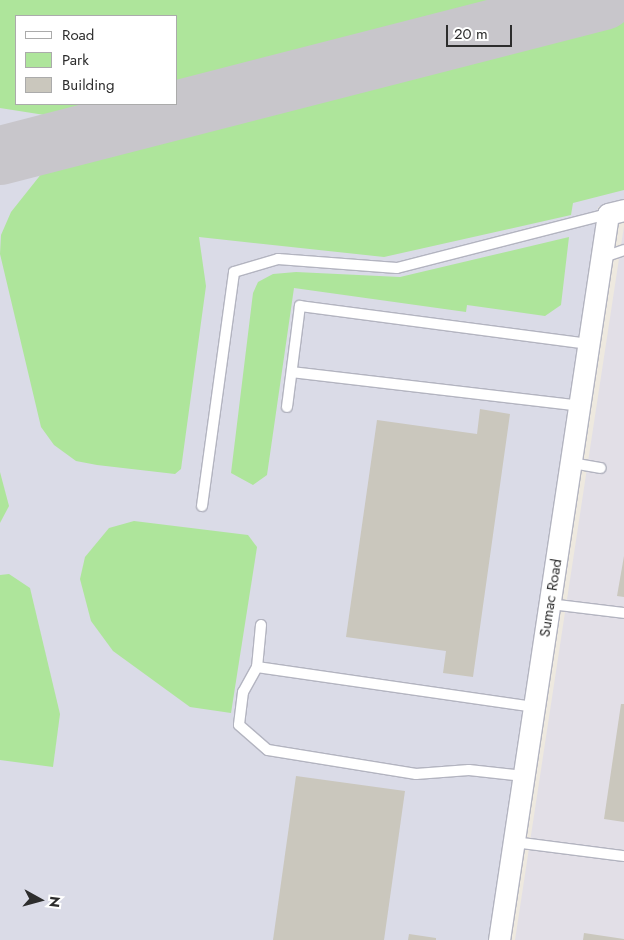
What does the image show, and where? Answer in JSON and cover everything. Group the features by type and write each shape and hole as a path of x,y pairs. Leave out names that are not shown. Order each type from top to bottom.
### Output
{"street":[{"name":"Sumac Road","path":"499,940 590,344 604,257 616,212"}],"lane":[{"path":"202,506 234,272 278,260 397,268 616,212"},
{"path":"604,257 624,250"},
{"path":"287,407 300,306 590,344"},
{"path":"292,372 581,406"},
{"path":"572,464 601,468"},
{"path":"550,604 624,613"},
{"path":"261,625 257,668 243,692 239,725 268,750 416,774 469,770 524,776"},
{"path":"257,668 535,707"},
{"path":"514,842 624,856"}],"shaded area":[{"path":"0,0 624,0 624,200 598,207 490,940 0,940"},
{"path":"624,226 624,940 515,940"}],"green space":[{"path":"0,0 503,0 178,83 178,15 15,15 15,105 96,105 51,116 0,108"},
{"path":"624,18 624,190 573,203 571,215 384,257 199,237 206,286 181,469 175,474 97,465 76,461 54,445 41,427 0,254 1,235 11,212 42,173 73,160"},
{"path":"569,237 561,305 545,316 467,305 466,312 294,288 267,475 253,485 231,473 253,293 258,282 273,274 296,272 400,277"},
{"path":"0,472 9,506 0,523"},
{"path":"134,521 248,535 257,547 231,713 190,707 113,651 91,621 80,579 85,557 109,528"},
{"path":"9,574 30,588 60,714 53,767 0,760 0,575"}],"building":[{"path":"480,409 510,414 473,677 443,673 446,651 346,637 377,420 477,434"},
{"path":"624,556 624,597 617,596"},
{"path":"621,704 624,704 624,822 604,819"},
{"path":"296,776 405,791 384,940 273,940"},
{"path":"584,933 624,939 624,940 583,940"},
{"path":"409,934 436,938 436,940 408,940"}],"taxiway":[{"path":"0,155 603,0"}]}
